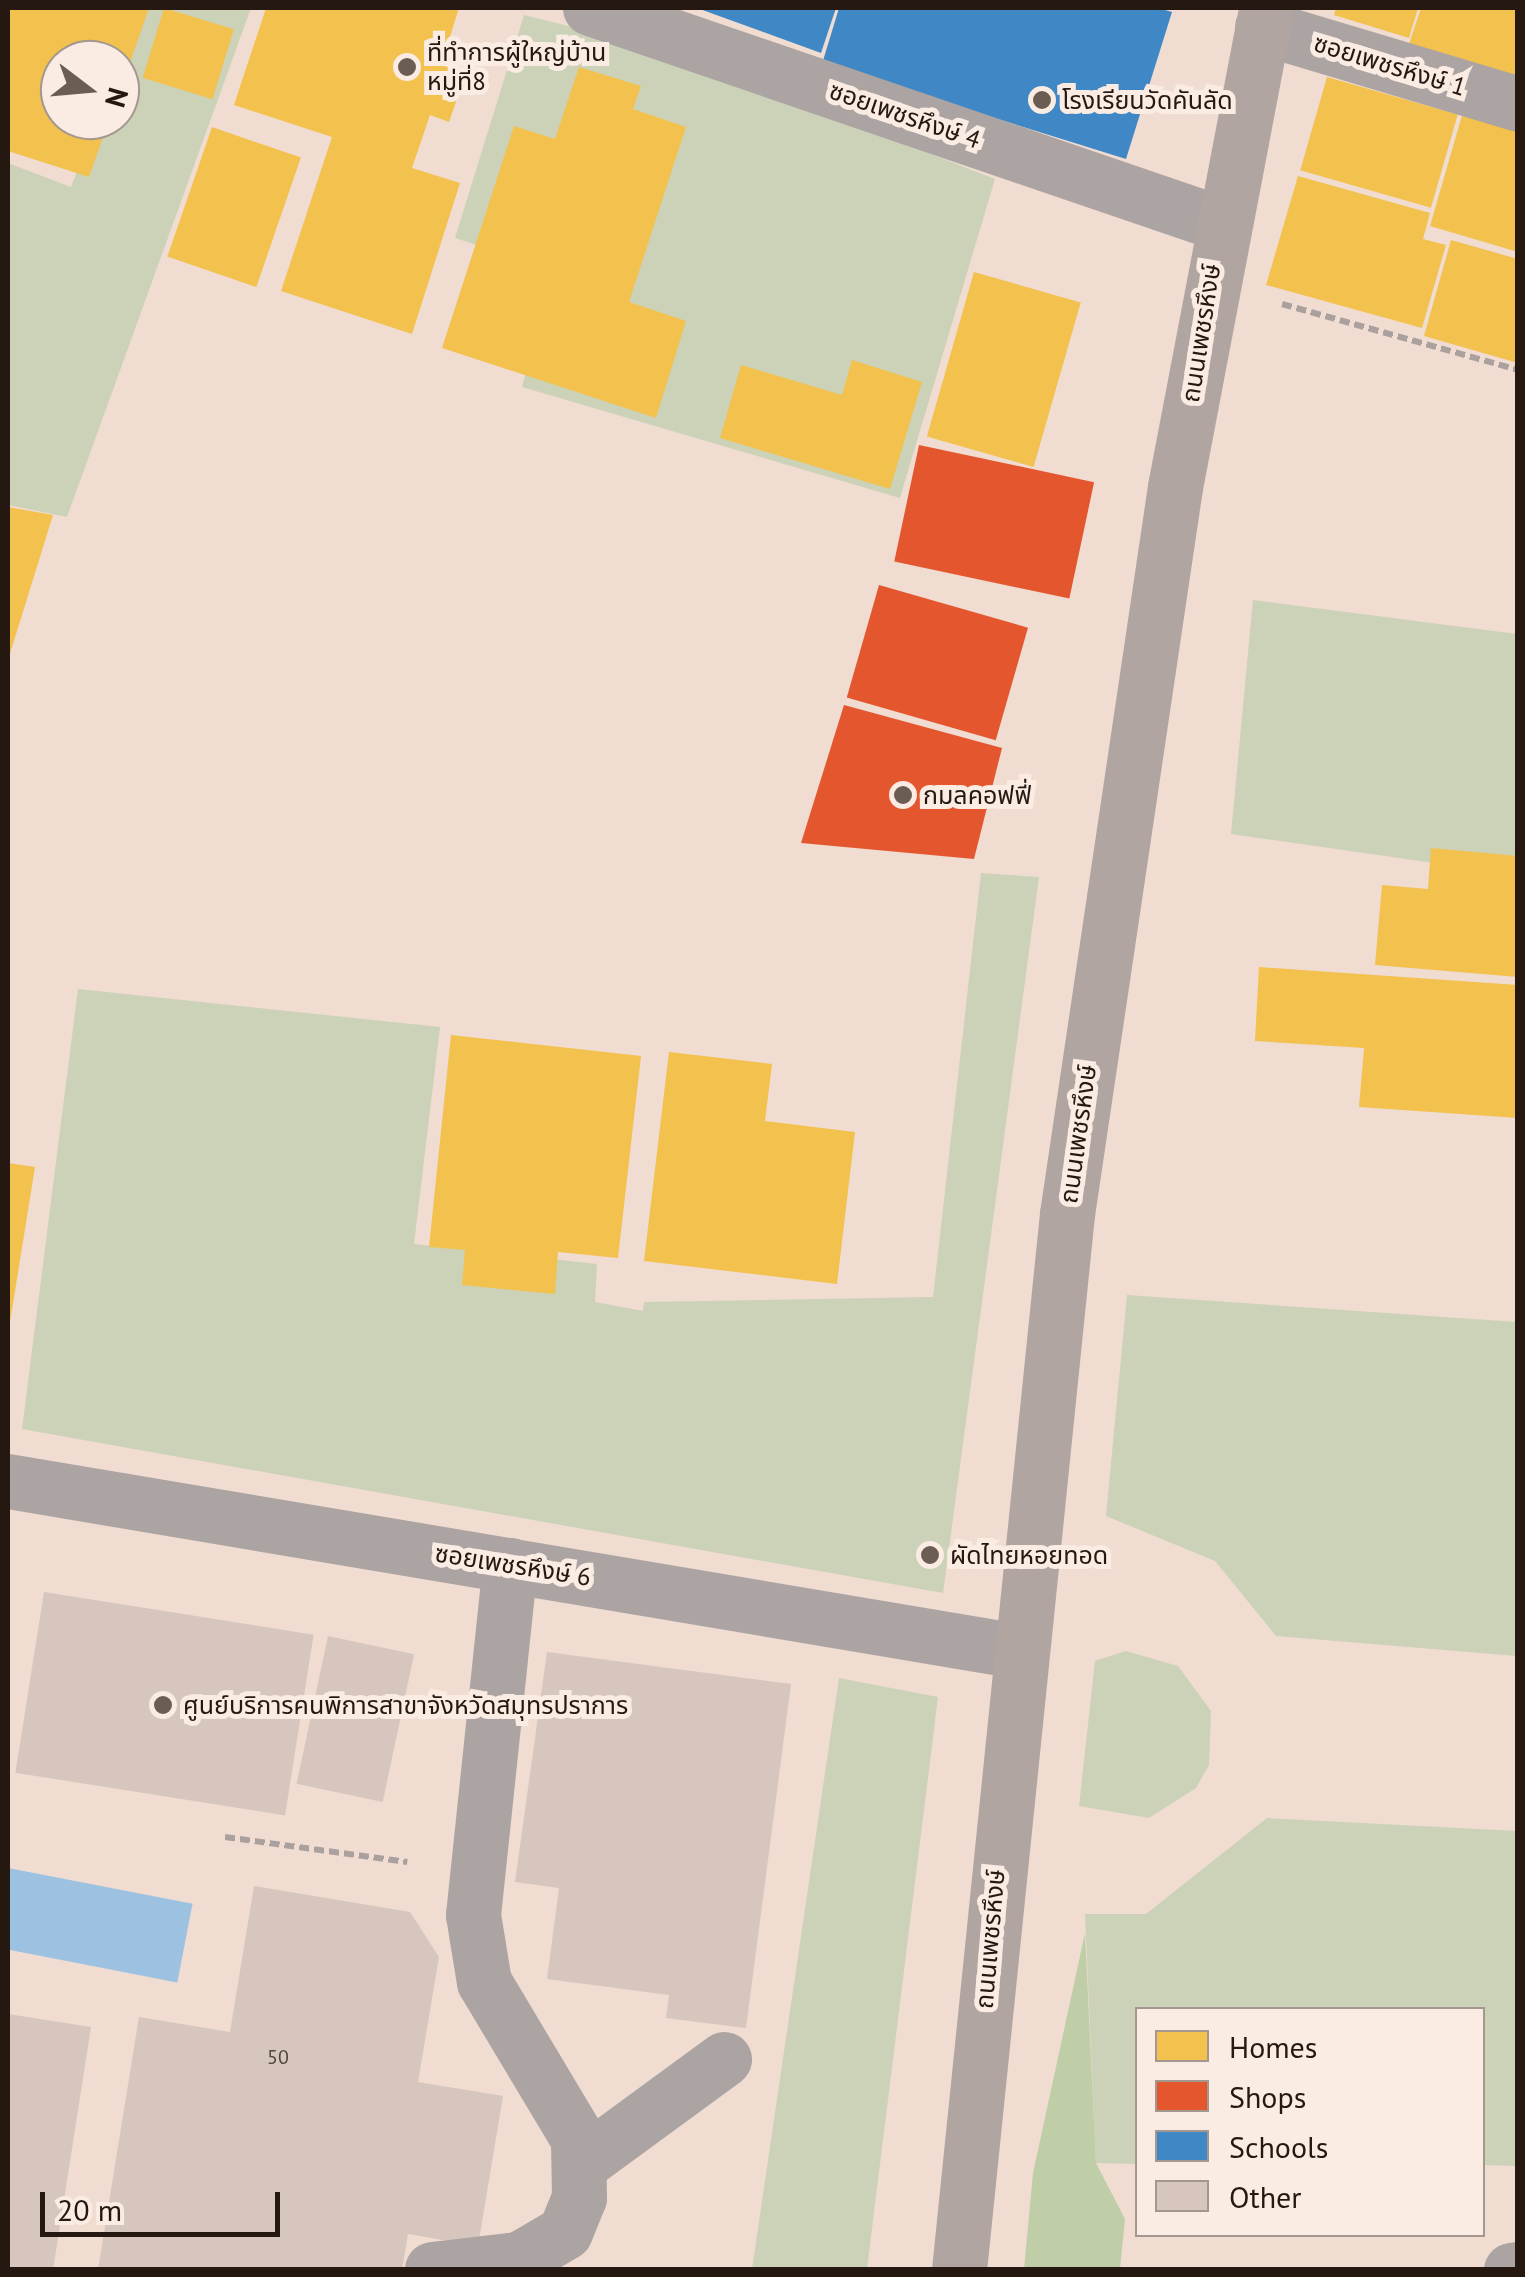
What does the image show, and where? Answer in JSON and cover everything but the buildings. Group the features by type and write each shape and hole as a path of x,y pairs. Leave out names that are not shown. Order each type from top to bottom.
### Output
{"main road":[{"name":"ถนนเพชรหึงษ์","path":"959,2270 1019,1652 1099,984 1219,223 1264,17"}],"street":[{"name":"ซอยเพชรหึงษ์ 4","path":"590,8 1219,223"},
{"name":"ซอยเพชรหึงษ์ 1","path":"1264,17 1518,104"},
{"name":"ซอยเพชรหึงษ์ 6","path":"8,1481 1019,1652"},
{"path":"432,2269 519,2259 565,2232 582,2162 578,2138 484,1982 473,1872 510,1565"},
{"path":"582,2162 724,2060"}],"path":[{"path":"1271,300 1518,370"},
{"path":"226,1837 473,1872"}],"green space":[{"path":"140,8 251,8 67,517 8,505 8,163 71,187 89,140 140,140 140,40 128,40"},
{"path":"524,15 665,50 995,179 900,498 522,387 551,269 455,238"},
{"path":"1253,600 1517,634 1517,875 1231,834"},
{"path":"981,873 1039,877 943,1593 22,1429 78,989 440,1027 414,1244 597,1264 595,1302 643,1311 644,1302 933,1297"},
{"path":"1127,1295 1517,1322 1517,1656 1276,1636 1215,1561 1106,1516"},
{"path":"1126,1651 1178,1666 1211,1711 1209,1765 1196,1788 1149,1818 1079,1806 1095,1661"},
{"path":"839,1678 938,1697 867,2269 752,2269"},
{"path":"1267,1818 1517,1831 1517,2166 1485,2165 1485,2007 1135,2007 1135,2164 1096,2163 1085,1914 1146,1914"},
{"path":"1085,1933 1096,2163 1125,2219 1120,2269 1024,2269 1033,2173"}],"water":[{"path":"8,1868 193,1904 177,1982 8,1949"}],"place":[{"name":"ที่ทำการผู้ใหญ่บ้าน หมู่ที่8","path":"407,67"},
{"name":"โรงเรียนวัดคันลัด","path":"1042,100"},
{"name":"กมลคอฟฟี่","path":"903,795"},
{"name":"ผัดไทยหอยทอด","path":"930,1555"},
{"name":"ศูนย์บริการคนพิการสาขาจังหวัดสมุทรปราการ","path":"163,1705"}]}
